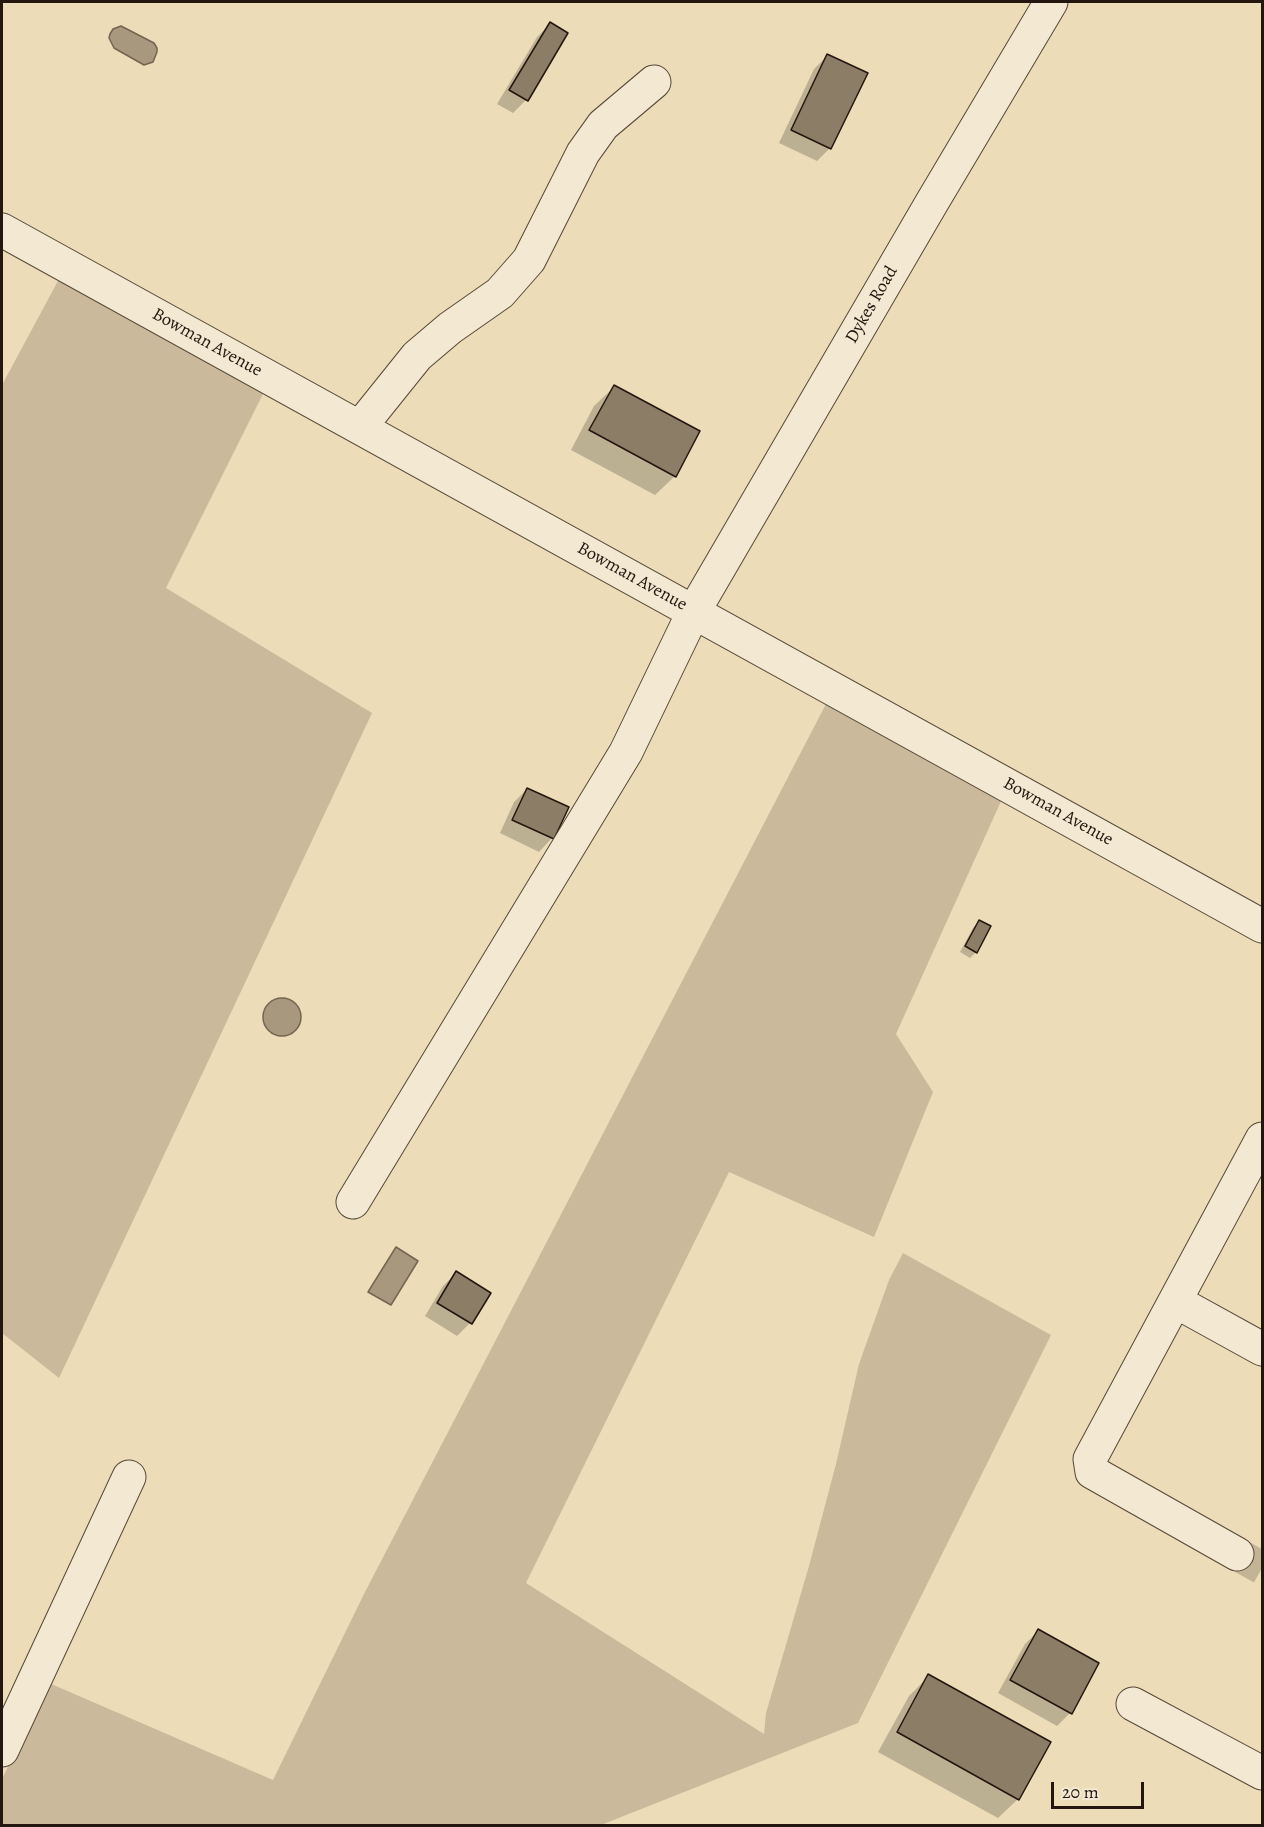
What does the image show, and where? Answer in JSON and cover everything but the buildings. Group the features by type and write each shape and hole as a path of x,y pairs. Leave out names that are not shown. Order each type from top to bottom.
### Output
{"street":[{"name":"Dykes Road","path":"353,1202 627,752 694,610 1052,2"},
{"path":"360,427 417,356 450,328 500,293 529,260 583,153 603,125 654,82"},
{"name":"Bowman Avenue","path":"2,230 1263,926"},
{"path":"1237,1554 1092,1472 1090,1459 1263,1139"},
{"path":"1175,1301 1263,1349"},
{"path":"2,1750 129,1478"},
{"path":"1133,1704 1263,1773"}],"shaded area":[{"path":"121,26 154,43 157,52 153,62 144,65 114,48 109,38 110,34 113,29"},
{"path":"59,279 264,392 166,588 372,713 59,1378 2,1333 2,385"},
{"path":"827,702 1002,799 896,1034 933,1092 874,1237 729,1172 526,1583 764,1734 766,1713 809,1566 859,1364 889,1280 903,1253 1051,1335 858,1723 601,1825 2,1825 2,1779 49,1683 273,1780 365,1592"},
{"path":"282,998 295,1004 301,1017 295,1030 282,1036 269,1030 263,1017 269,1004"},
{"path":"396,1247 418,1261 391,1305 368,1292"}],"tunnel":[{"path":"1237,1554 1262,1568"}]}
